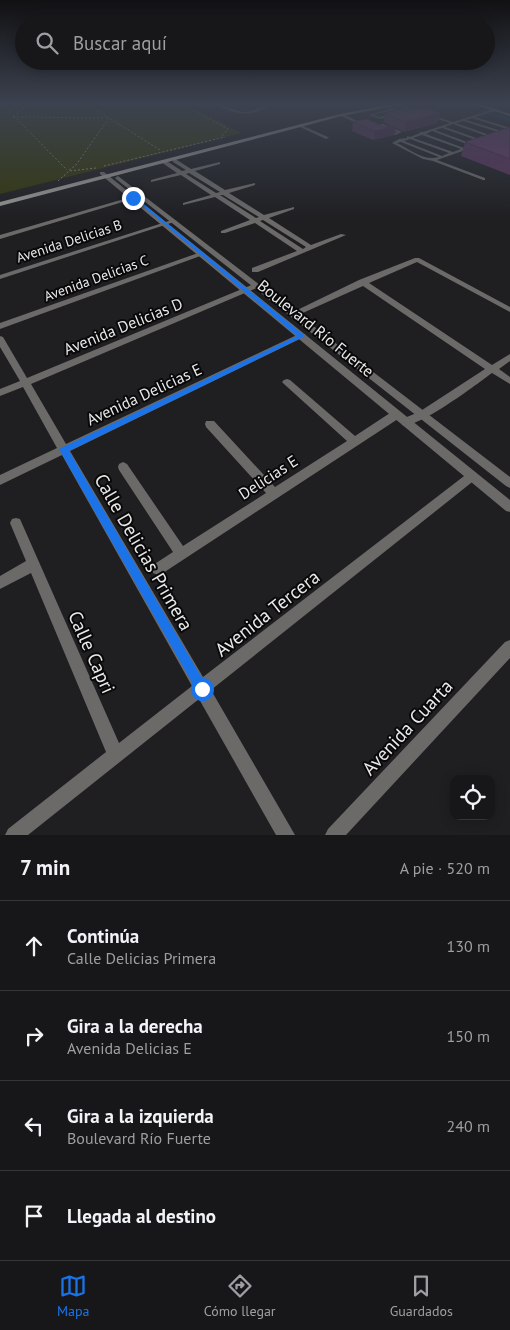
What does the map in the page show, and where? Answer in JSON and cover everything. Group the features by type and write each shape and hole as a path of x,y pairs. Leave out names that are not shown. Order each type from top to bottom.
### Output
{"main road":[{"path":"0,199 163,161 220,143"},
{"path":"0,204 227,143"}],"street":[{"path":"171,157 311,248"},
{"path":"163,161 302,251"},
{"path":"152,181 218,163"},
{"name":"Boulevard Río Fuerte","path":"108,174 164,224 510,507"},
{"name":"Boulevard Río Fuerte","path":"108,174 174,221 510,483"},
{"path":"185,204 253,184"},
{"path":"0,237 133,198"},
{"path":"223,232 292,208"},
{"name":"Avenida Delicias B","path":"0,277 174,221"},
{"path":"255,270 343,235"},
{"name":"Avenida Delicias C","path":"0,326 201,254"},
{"path":"294,314 417,259 510,310"},
{"path":"362,282 510,381"},
{"name":"Avenida Delicias D","path":"0,393 258,286"},
{"name":"Avenida Delicias E","path":"0,480 302,336"},
{"name":"Calle Delicias Primera","path":"0,340 286,835"},
{"name":"Delicias E","path":"158,568 354,440 401,418 423,415 510,357"},
{"path":"286,382 354,440"},
{"path":"210,424 273,494"},
{"path":"123,467 181,554"},
{"name":"Avenida Tercera","path":"14,835 472,476"},
{"name":"Calle Capri","path":"16,523 32,565 116,756"},
{"path":"0,583 32,565"},
{"name":"Avenida Cuarta","path":"334,835 510,647"}],"lane":[{"path":"395,143 394,144 427,160 434,160 483,143"},
{"path":"407,143 442,157"},
{"path":"422,143 453,154"},
{"path":"448,143 465,149"},
{"path":"467,143 476,146"},
{"path":"434,160 484,179"}],"path":[{"path":"39,143 68,171 88,170 196,143"},
{"path":"60,184 58,181 76,165 91,143"},
{"path":"148,143 171,157"}],"green space":[{"path":"0,143 202,143 0,194"}],"building":[{"path":"468,143 510,143 510,159"}],"route":[{"path":"133,198 302,336 64,449 202,689"}]}
